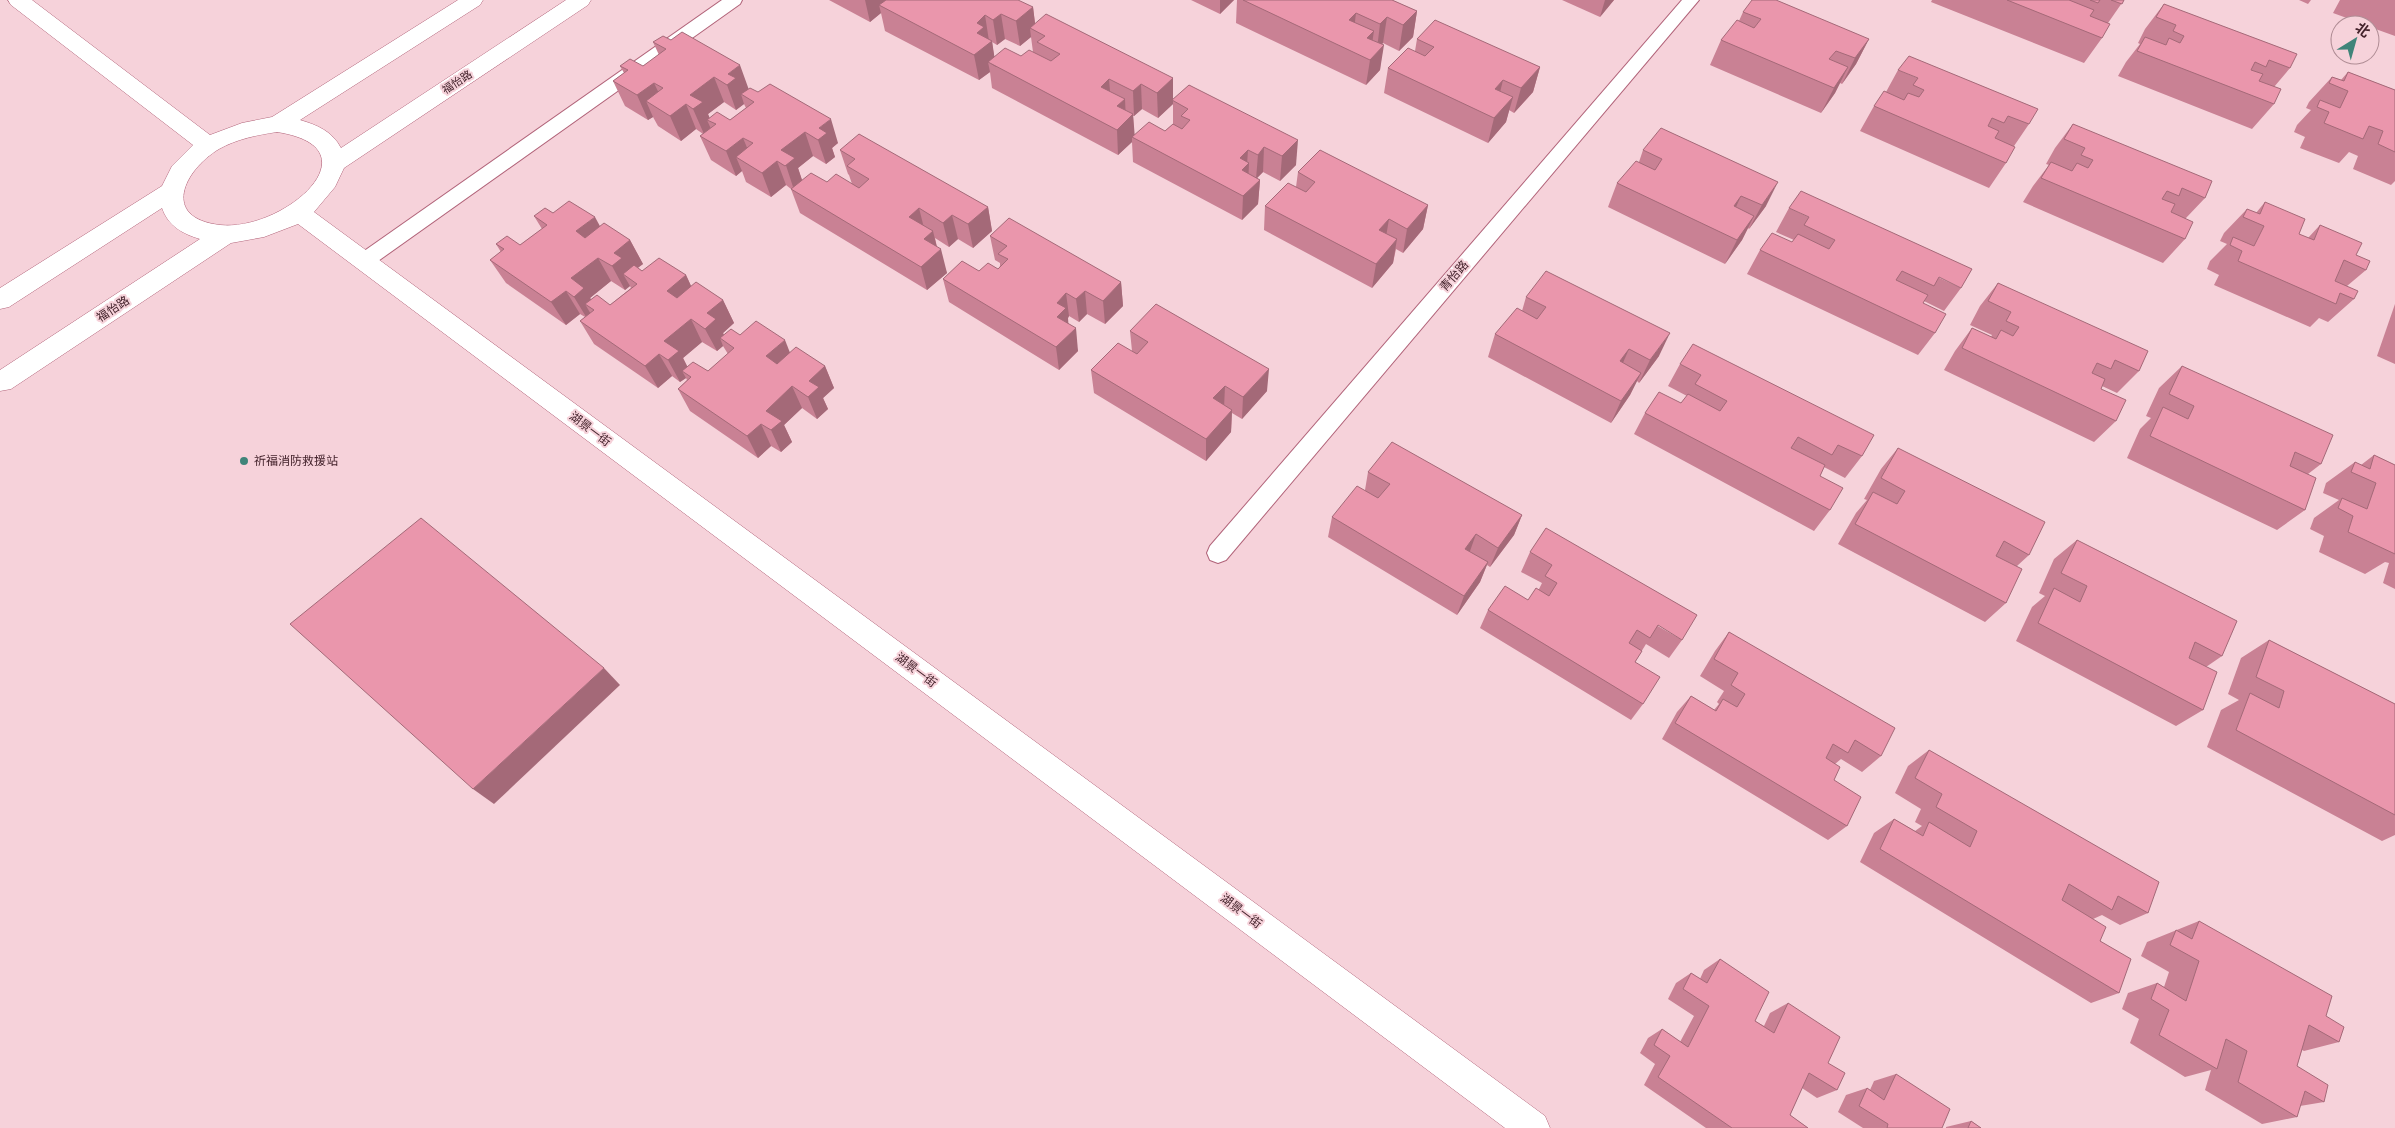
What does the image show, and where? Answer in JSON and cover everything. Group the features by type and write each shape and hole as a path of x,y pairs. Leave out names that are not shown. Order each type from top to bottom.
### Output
{"street":[{"path":"18,0 208,145"},
{"path":"277,124 473,0"},
{"name":"福怡路","path":"334,164 582,0"},
{"path":"277,124 296,126 313,131 325,139 332,150 334,164 328,180 316,197 298,212 276,224 259,229 226,234 206,233 189,227 177,218 171,206 170,192 177,175 190,159 208,145 231,134 254,126 277,124"},
{"path":"0,300 170,192"},
{"name":"湖景一街","path":"298,212 1533,1128"},
{"name":"福怡路","path":"0,380 2,382 226,234"}],"lane":[{"path":"364,261 734,0"},
{"name":"青怡路","path":"1218,553 1691,0"}],"building":[{"path":"886,0 1018,0 1033,7 1016,21 1001,14 993,20 985,15 977,23 984,27 977,33 992,41 974,55 879,5"},
{"path":"1243,0 1392,0 1417,11 1403,25 1387,17 1380,24 1356,13 1349,20 1374,31 1367,38 1384,45 1370,60"},
{"path":"1752,0 1776,0 1869,39 1855,58 1836,51 1829,59 1848,67 1834,88 1721,40 1737,20 1754,28 1761,19 1743,12"},
{"path":"2007,0 2069,0 2094,10 2090,16 2110,24 2102,38"},
{"path":"2111,0 2124,0 2122,4"},
{"path":"2164,4 2297,54 2290,68 2269,60 2266,67 2255,62 2251,70 2263,74 2259,81 2281,89 2274,104 2137,51 2145,37 2166,45 2169,38 2180,43 2184,36 2173,31 2176,25 2156,17"},
{"path":"1046,14 1173,78 1157,93 1141,84 1133,91 1109,79 1101,87 1125,99 1117,106 1133,114 1117,130 988,62 1005,48 1021,56 1029,50 1051,61 1060,54 1037,42 1045,36 1030,28"},
{"path":"1435,20 1540,67 1521,88 1503,80 1495,89 1513,97 1494,118 1388,68 1408,48 1425,56 1434,47 1417,39"},
{"path":"682,32 740,65 728,74 736,78 727,85 714,77 690,95 703,102 693,109 686,104 670,116 646,101 663,88 654,83 637,95 613,81 628,70 620,66 630,59 643,66 666,49 653,42 663,36 671,40"},
{"path":"1909,56 2038,109 2029,124 2008,116 2004,123 1992,118 1988,126 1999,131 1995,138 2015,147 2006,163 1874,106 1884,91 1904,100 1908,93 1919,97 1924,90 1913,85 1918,78 1898,70"},
{"path":"2348,72 2395,90 2395,152 2378,144 2383,131 2369,126 2363,139 2324,123 2329,112 2317,107 2320,100 2340,108 2348,91 2329,83 2332,77 2344,81"},
{"path":"770,84 831,119 819,128 827,133 818,140 805,132 781,150 795,158 785,166 777,161 762,173 736,157 753,143 743,138 726,151 700,136 716,124 707,120 717,112 730,120 754,102 741,94 750,88 758,92"},
{"path":"1189,85 1298,140 1282,156 1264,147 1258,155 1248,150 1240,158 1249,163 1242,170 1260,180 1243,196 1132,137 1149,122 1165,131 1173,124 1182,129 1190,120 1181,116 1188,109 1172,100"},
{"path":"2073,124 2212,181 2205,198 2182,188 2179,196 2167,191 2162,199 2175,204 2171,212 2193,222 2185,239 2041,178 2051,162 2072,171 2077,163 2088,168 2093,160 2081,155 2085,148 2064,139"},
{"path":"1661,128 1778,182 1762,205 1741,196 1734,206 1754,216 1737,240 1617,183 1636,161 1655,170 1662,159 1643,150"},
{"path":"859,134 988,207 968,224 952,215 943,223 919,208 909,217 933,231 924,239 941,249 921,267 791,189 811,173 827,182 836,174 859,188 869,179 847,166 855,159 840,150"},
{"path":"1320,150 1428,205 1407,229 1389,219 1379,230 1397,239 1376,264 1265,206 1288,183 1306,192 1315,182 1298,172"},
{"path":"1801,191 1972,269 1961,288 1939,277 1934,286 1902,271 1896,280 1928,295 1923,303 1946,314 1935,333 1760,250 1772,233 1792,242 1798,234 1829,249 1835,240 1804,225 1809,217 1789,208"},
{"path":"569,201 595,217 576,231 585,238 604,223 630,240 614,253 622,258 612,266 598,258 571,278 584,288 574,297 566,291 551,302 490,260 504,249 496,244 507,236 520,245 547,225 534,216 545,208 553,213"},
{"path":"2265,202 2305,219 2299,234 2314,240 2320,225 2362,243 2356,255 2370,261 2366,270 2344,260 2335,281 2358,291 2354,299 2340,293 2336,304 2238,261 2242,251 2230,245 2233,237 2254,246 2264,226 2243,217 2247,209 2260,214"},
{"path":"1009,218 1121,282 1103,301 1085,291 1076,299 1066,293 1057,303 1066,308 1057,317 1076,328 1056,347 943,279 962,261 979,271 988,263 998,269 1008,259 998,254 1007,246 990,236"},
{"path":"659,258 686,275 667,291 677,298 696,282 723,300 707,313 716,319 705,329 691,319 664,341 679,351 668,360 659,354 645,366 580,321 594,310 585,304 597,295 610,305 637,284 623,274 634,265 642,271"},
{"path":"1546,271 1670,333 1650,360 1629,349 1620,361 1641,373 1621,401 1495,334 1517,308 1537,319 1546,307 1526,297"},
{"path":"1998,283 2148,351 2139,371 2115,360 2111,369 2097,363 2092,373 2105,379 2101,389 2126,400 2116,421 1962,348 1972,328 1996,339 2001,330 2013,336 2019,327 2006,321 2011,312 1988,301"},
{"path":"1156,304 1269,369 1243,397 1225,386 1213,398 1232,410 1206,439 1091,370 1118,343 1137,354 1148,342 1130,331"},
{"path":"756,321 785,340 766,356 777,364 796,347 825,366 809,381 819,387 808,397 792,386 766,411 782,421 771,430 761,424 747,436 678,389 691,377 682,371 693,362 708,371 734,348 720,338 731,329 740,335"},
{"path":"1693,344 1874,435 1862,456 1838,445 1832,455 1798,437 1791,448 1825,465 1820,476 1843,488 1830,510 1645,413 1659,392 1681,403 1688,394 1720,411 1727,401 1695,384 1701,375 1680,364"},
{"path":"2182,366 2333,435 2321,464 2295,452 2290,466 2316,478 2305,510 2150,436 2163,407 2188,419 2194,406 2169,394"},
{"path":"1392,442 1522,515 1498,548 1476,534 1465,549 1488,562 1464,596 1332,517 1357,486 1378,498 1390,484 1368,472"},
{"path":"1898,448 2045,522 2029,555 2004,541 1996,556 2022,569 2006,603 1855,524 1873,492 1897,504 1905,491 1881,478"},
{"path":"2374,455 2395,465 2395,554 2348,532 2353,516 2338,508 2342,498 2367,509 2376,483 2351,472 2355,462 2370,469"},
{"path":"421,518 604,668 473,789 290,624"},
{"path":"1546,528 1697,615 1682,640 1658,625 1650,638 1637,630 1629,643 1642,651 1635,662 1660,677 1643,704 1488,610 1505,586 1528,600 1536,588 1549,596 1557,583 1545,576 1552,565 1530,552"},
{"path":"2077,540 2237,621 2222,656 2195,642 2189,658 2217,672 2203,710 2038,623 2054,588 2080,602 2087,586 2061,573"},
{"path":"1729,632 1895,728 1881,756 1855,740 1848,753 1833,744 1826,758 1840,767 1834,780 1861,797 1847,826 1675,723 1691,696 1716,711 1723,699 1737,707 1745,694 1731,685 1738,673 1714,659"},
{"path":"2269,640 2395,704 2395,815 2236,730 2250,693 2279,708 2284,691 2256,677"},
{"path":"1929,750 2159,882 2148,913 2118,896 2112,910 2069,884 2062,900 2106,927 2100,941 2131,959 2119,993 1880,849 1894,819 1923,836 1929,822 1970,847 1977,831 1936,807 1942,794 1915,778"},
{"path":"2199,921 2332,996 2326,1016 2344,1027 2339,1042 2309,1025 2297,1066 2328,1085 2324,1102 2305,1091 2297,1117 2238,1082 2247,1051 2226,1039 2217,1069 2159,1035 2169,1010 2151,999 2157,983 2186,1001 2199,961 2170,945 2176,930 2192,939"},
{"path":"1720,959 1769,992 1755,1021 1774,1033 1788,1003 1840,1037 1828,1063 1845,1073 1837,1090 1809,1073 1790,1115 1808,1128 1732,1128 1658,1077 1670,1056 1654,1045 1662,1029 1688,1047 1709,1006 1683,989 1691,973 1707,983"},
{"path":"1896,1074 1950,1109 1942,1128 1887,1128 1888,1124 1859,1106 1867,1088 1884,1100"},
{"path":"1971,1121 1981,1128 1968,1128"}],"place":[{"name":"祈福消防救援站","path":"244,461"}]}
